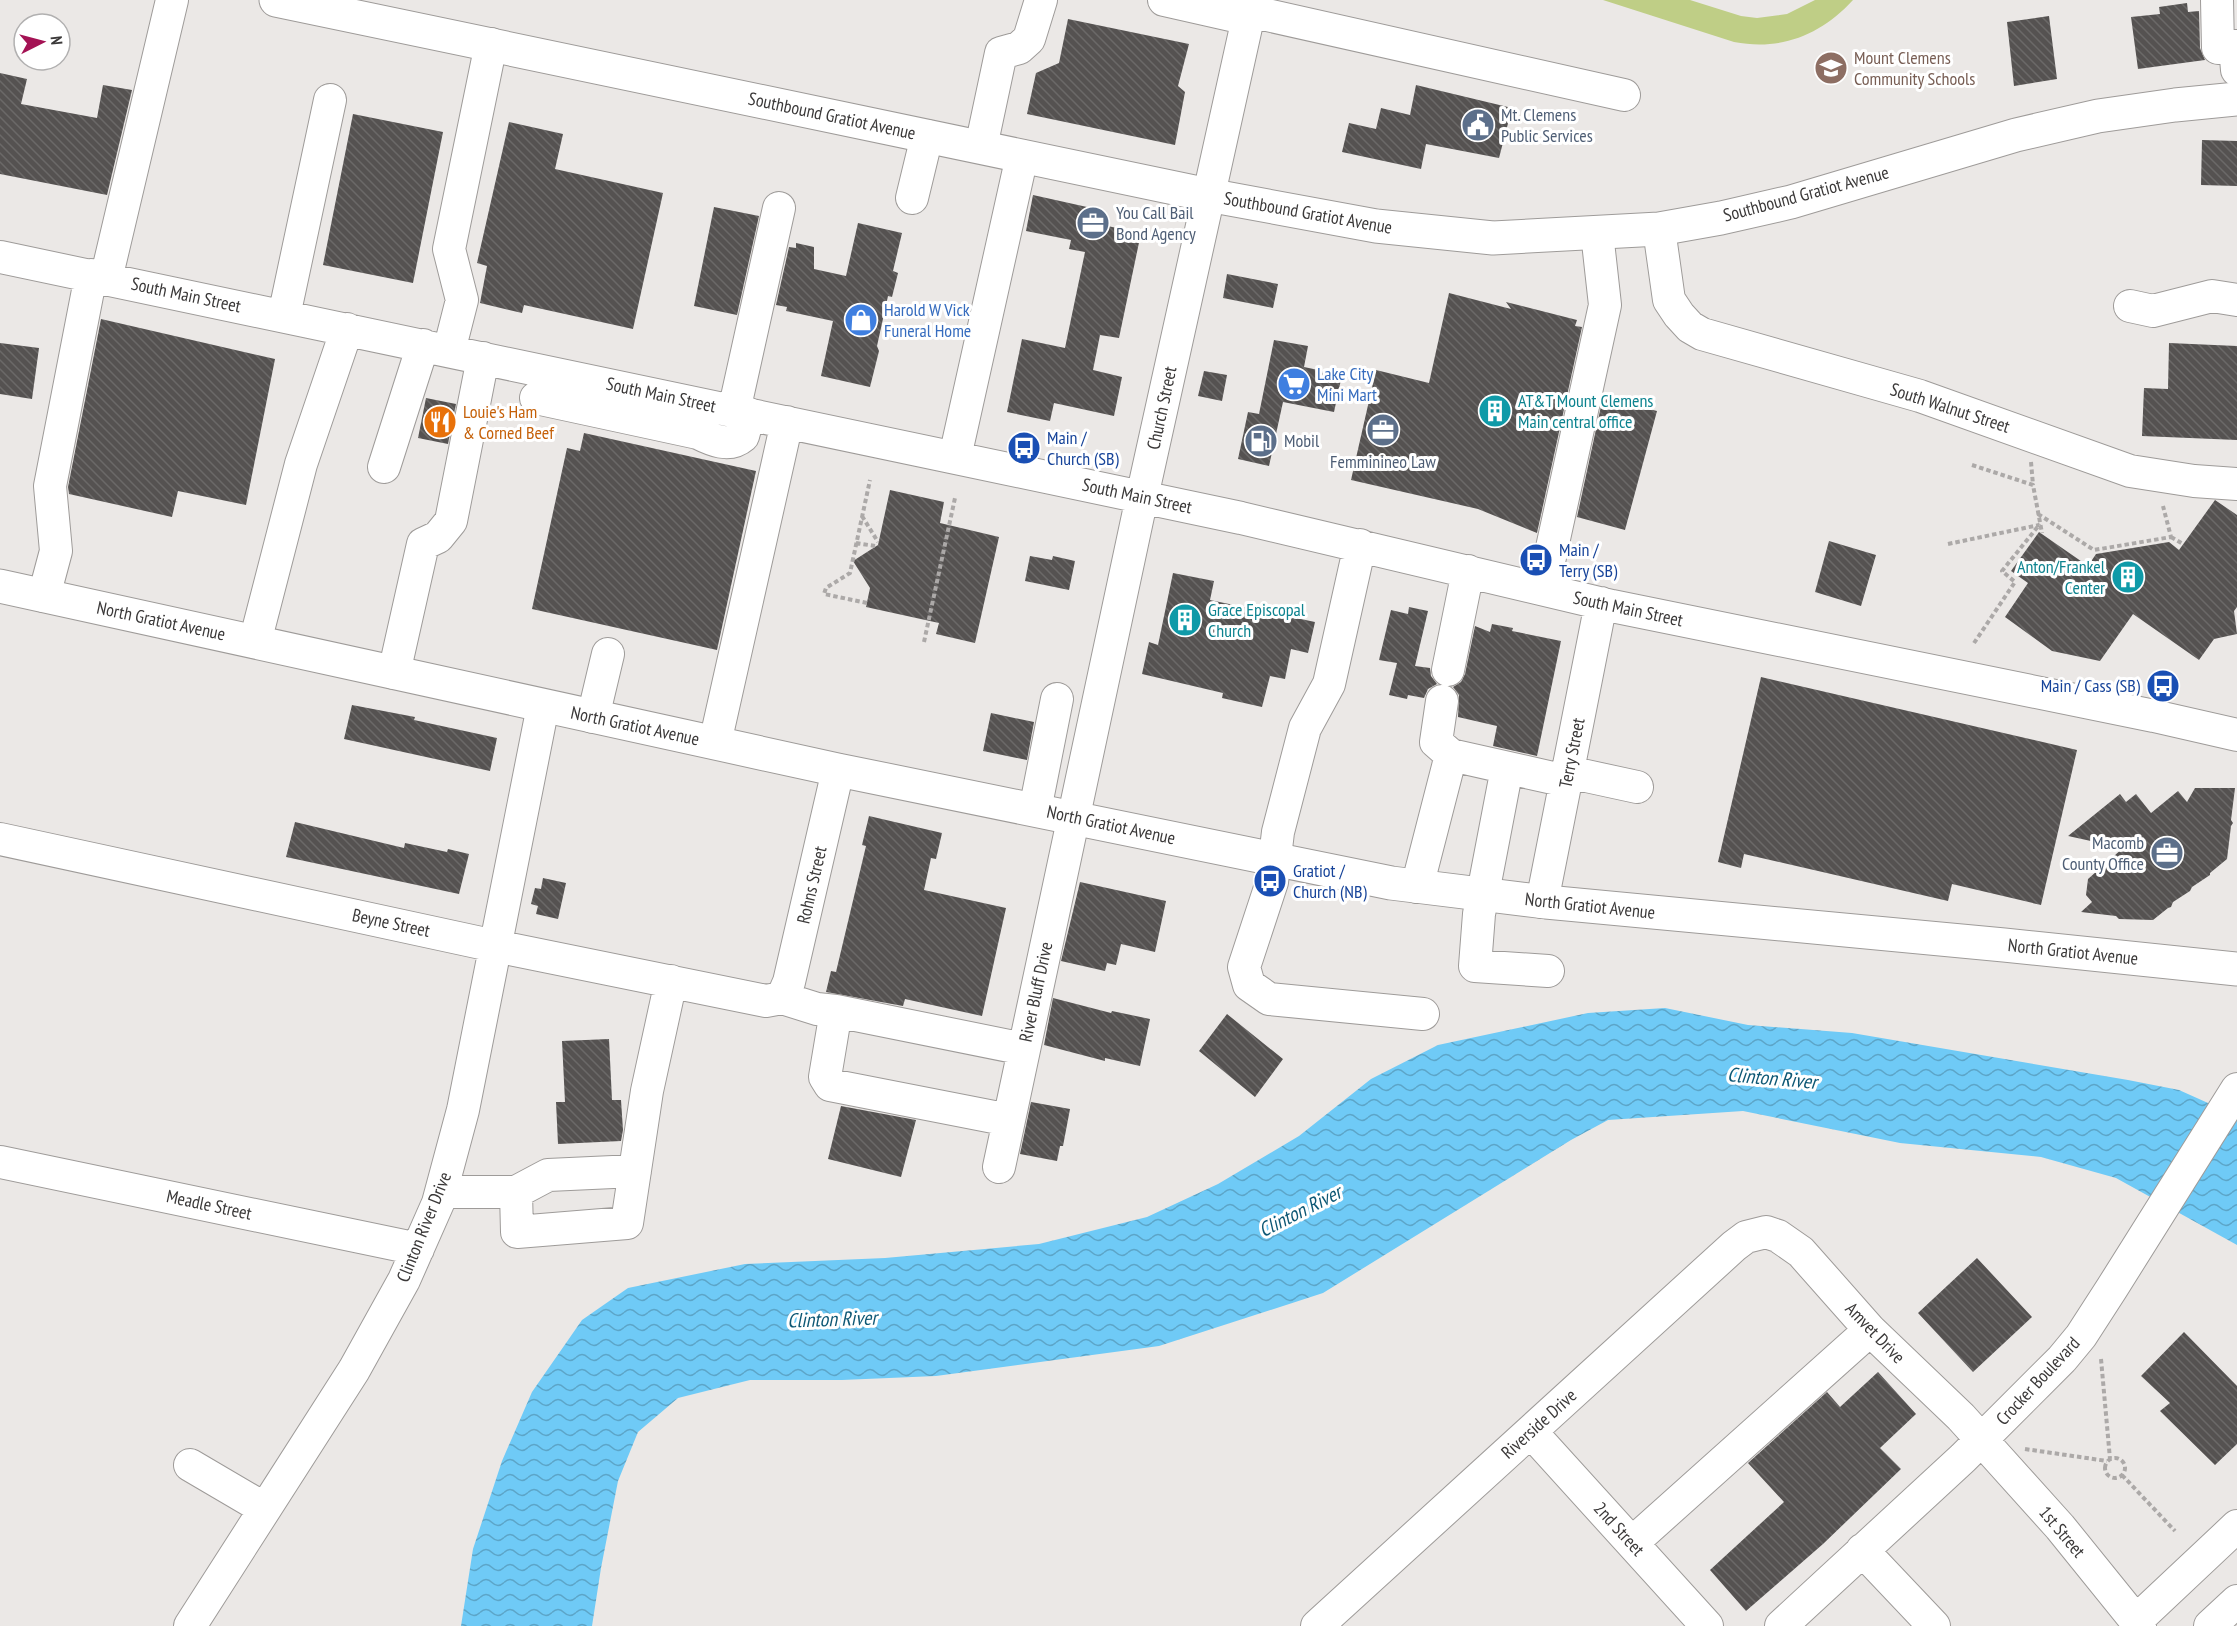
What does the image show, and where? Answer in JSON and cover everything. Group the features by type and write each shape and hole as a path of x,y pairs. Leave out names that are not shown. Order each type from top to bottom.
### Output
{"main road":[{"name":"Southbound Gratiot Avenue","path":"276,0 1208,195 1376,226 1432,234 1493,238 1659,229 1720,218 1791,202 2001,139 2098,116 2237,99"},
{"name":"North Gratiot Avenue","path":"0,586 838,771 1390,883 1542,902 2237,969"}],"street":[{"path":"44,596 56,551 50,486 99,277 172,0"},
{"path":"981,147 1001,52 1019,48 1029,39 1041,0"},
{"path":"1164,0 1250,10 1624,95"},
{"path":"2217,0 2218,48 2235,46 2237,70"},
{"name":"Church Street","path":"1074,818 1142,497 1250,10"},
{"path":"384,467 436,348 462,300 448,249 491,44"},
{"path":"284,316 330,100"},
{"path":"912,198 927,136"},
{"path":"955,457 1022,156"},
{"path":"741,412 779,208"},
{"name":"South Walnut Street","path":"1659,229 1669,300 1690,327 1712,338 1920,396 2130,471 2194,481 2237,484"},
{"path":"1543,589 1605,305 1597,233"},
{"name":"South Main Street","path":"0,257 483,358 537,395 698,433 723,442 736,441 743,436 741,412 1360,545 1601,603 2237,735"},
{"path":"2130,306 2153,311 2212,296 2237,300"},
{"path":"255,642 301,465 347,329"},
{"path":"394,673 423,544 438,537 451,521 483,358"},
{"path":"715,743 787,422"},
{"path":"1360,545 1329,684 1305,728 1278,832 1272,882 1244,967 1249,985 1269,999 1423,1014"},
{"path":"1448,670 1468,571"},
{"name":"Terry Street","path":"1542,902 1601,603"},
{"path":"593,717 608,654"},
{"path":"1035,810 1057,699"},
{"path":"1442,701 1436,742 1450,755 1566,782 1635,794"},
{"name":"Clinton River Drive","path":"190,1626 354,1370 404,1280 441,1192 463,1110 543,706"},
{"path":"1417,887 1450,755"},
{"path":"1508,768 1479,914 1475,966 1548,971"},
{"name":"Rohns Street","path":"782,998 789,982 838,771"},
{"name":"River Bluff Drive","path":"999,1167 1074,818"},
{"name":"Beyne Street","path":"0,839 495,946 766,1001 782,998 817,1009 1024,1048"},
{"path":"516,1192 517,1232 627,1223 647,1091 671,981"},
{"path":"836,1011 825,1077 830,1085 1009,1120"},
{"name":"Crocker Boulevard","path":"1781,1626 1981,1440 2062,1359 2081,1336 2144,1239 2237,1089"},
{"name":"Meadle Street","path":"0,1162 418,1249"},
{"path":"441,1192 516,1192 548,1175 635,1172"},
{"name":"Amvet Drive","path":"1766,1232 1778,1236 1801,1252 1870,1330 1981,1440"},
{"name":"Riverside Drive","path":"1317,1626 1734,1246 1746,1237 1766,1232"},
{"path":"1632,1543 1870,1330"},
{"name":"2nd Street","path":"1530,1432 1707,1626"},
{"name":"1st Street","path":"1981,1440 2060,1527 2138,1624"},
{"path":"190,1465 266,1509"},
{"path":"2138,1624 2237,1526"},
{"path":"1862,1550 1934,1626"},
{"path":"2211,1626 2237,1601"}],"path":[{"path":"2031,461 2042,533"},
{"path":"1972,465 2033,485"},
{"path":"867,603 825,594 826,588 850,573 870,480"},
{"path":"924,642 955,498"},
{"path":"2163,506 2171,537"},
{"path":"2038,514 2094,550 2171,537 2184,544"},
{"path":"856,543 876,543 862,515"},
{"path":"1948,544 2040,524"},
{"path":"1974,642 2015,582 2002,572 2040,524"},
{"path":"2017,1448 2109,1460 2116,1458 2124,1463 2125,1470 2122,1475 2116,1478 2109,1476 2105,1468 2109,1460 2101,1359"},
{"path":"2122,1475 2175,1532"}],"green space":[{"path":"1603,0 1690,0 1741,16 1757,18 1787,14 1815,0 1853,0 1828,23 1799,38 1768,44 1751,44 1734,42"}],"water":[{"name":"Clinton River","path":"1665,1008 1748,1025 1852,1033 2179,1090 2237,1116 2237,1245 2116,1178 2041,1157 1900,1143 1743,1111 1608,1120 1571,1140 1323,1293 1159,1346 936,1376 842,1380 750,1380 678,1398 638,1432 618,1481 592,1626 461,1626 473,1549 502,1461 532,1392 582,1320 628,1288 745,1264 885,1258 1039,1244 1147,1217 1218,1184 1299,1136 1371,1079 1438,1045 1588,1013"}],"building":[{"path":"2187,3 2188,12 2199,11 2200,48 2205,60 2138,69 2131,17 2160,14 2159,7"},
{"path":"2049,16 2057,79 2014,86 2007,22"},
{"path":"1068,19 1189,44 1178,86 1185,92 1175,145 1027,114 1036,73 1059,63"},
{"path":"0,73 27,79 21,104 97,118 103,85 132,90 107,195 0,174"},
{"name":"Mt. Clemens Public Services","path":"1416,85 1512,108 1499,158 1426,144 1421,169 1342,152 1349,123 1376,129 1381,108 1410,115"},
{"path":"353,114 443,132 413,283 323,265"},
{"path":"509,122 563,134 555,169 663,193 633,329 524,305 522,313 480,303 487,266 477,263"},
{"path":"2202,140 2237,141 2237,186 2201,185"},
{"path":"1033,195 1096,209 1093,223 1141,233 1119,338 1100,335 1093,370 1122,377 1114,416 1054,403 1050,421 1007,412 1022,339 1065,348 1085,252 1069,249 1071,240 1026,231"},
{"path":"714,207 759,216 737,315 694,306"},
{"name":"Harold W Vick Funeral Home","path":"858,223 902,233 893,271 898,273 892,297 888,296 877,346 879,351 870,387 821,376 833,321 786,311 787,307 776,305 789,247 796,248 796,243 814,247 814,269 846,276"},
{"path":"1227,274 1278,284 1273,308 1223,298"},
{"name":"AT&T Mount Clemens Main central office","path":"1449,293 1511,309 1506,302 1577,320 1575,326 1582,327 1537,533 1478,509 1351,480 1376,370 1429,383"},
{"path":"101,319 275,359 246,505 178,491 172,517 69,494 68,487"},
{"path":"1274,340 1308,346 1304,367 1342,375 1334,412 1283,402 1269,466 1238,459 1248,412 1259,414"},
{"path":"0,343 39,348 32,399 0,394"},
{"path":"2169,343 2237,346 2237,440 2142,436 2144,388 2168,389"},
{"path":"1204,371 1227,375 1222,401 1198,396"},
{"path":"1603,397 1657,411 1625,530 1577,517"},
{"name":"Louie's Ham & Corned Beef","path":"426,398 456,404 448,444 418,438"},
{"path":"584,433 756,471 717,650 532,609 567,448 580,451"},
{"path":"890,490 944,502 940,523 999,537 975,643 936,634 939,623 866,607 870,588 853,561 878,545"},
{"name":"Anton/Frankel Center","path":"2215,500 2237,515 2237,607 2234,611 2237,634 2214,639 2199,660 2133,614 2100,661 2052,651 2005,617 2028,583 2011,571 2039,532 2088,566 2096,554 2169,542 2179,550"},
{"path":"1829,541 1876,555 1861,606 1815,592"},
{"path":"1030,556 1052,560 1053,556 1075,561 1069,590 1025,581"},
{"path":"1173,573 1214,581 1210,600 1315,622 1308,653 1291,649 1285,679 1270,676 1262,707 1222,698 1223,693 1142,674 1149,642 1158,645"},
{"path":"1409,607 1428,611 1415,666 1430,668 1431,676 1437,684 1428,689 1424,698 1408,695 1407,699 1389,695 1397,663 1379,660 1391,610 1408,614"},
{"path":"1492,624 1513,628 1512,631 1561,641 1537,756 1493,746 1497,726 1458,717 1459,695 1453,687 1461,682 1465,674 1475,626 1490,632"},
{"path":"1761,677 2077,750 2041,905 1952,884 1948,901 1744,854 1741,868 1718,862"},
{"path":"352,705 415,717 414,720 497,738 490,771 344,739"},
{"path":"991,713 1034,722 1027,760 983,751"},
{"name":"Macomb County Office","path":"2195,788 2235,788 2231,820 2233,823 2227,859 2153,920 2119,919 2116,916 2081,912 2092,902 2086,895 2088,879 2123,848 2068,836 2120,794 2126,802 2136,794 2151,813 2178,791 2187,802"},
{"path":"869,816 942,833 936,859 931,858 924,890 1006,908 982,1016 905,999 903,1006 826,992 831,971 836,972 866,846 862,845"},
{"path":"295,822 404,848 405,843 469,854 459,894 286,857"},
{"path":"543,878 566,883 558,919 536,914 538,906 531,904 535,888 541,889"},
{"path":"1080,882 1166,901 1155,952 1121,944 1116,965 1107,963 1105,971 1061,961"},
{"path":"1053,998 1111,1013 1112,1011 1150,1019 1140,1066 1105,1058 1105,1061 1044,1045"},
{"path":"1227,1014 1283,1059 1255,1097 1199,1051"},
{"path":"609,1039 612,1100 621,1100 623,1130 621,1141 558,1144 556,1102 565,1102 562,1041"},
{"path":"1031,1102 1070,1109 1063,1146 1060,1146 1057,1161 1020,1154"},
{"path":"841,1106 916,1120 901,1177 828,1159"},
{"path":"1977,1258 2032,1317 1973,1372 1918,1313"},
{"path":"2184,1332 2237,1386 2237,1444 2215,1465 2160,1411 2170,1403 2141,1376"},
{"path":"1878,1372 1916,1414 1880,1448 1901,1469 1823,1544 1746,1611 1710,1570 1784,1502 1748,1463 1827,1392 1840,1407"}],"place":[{"name":"Mount Clemens Community Schools","path":"1831,68"},
{"name":"Mt. Clemens Public Services","path":"1478,125"},
{"name":"You Call Bail Bond Agency","path":"1093,223"},
{"name":"Harold W Vick Funeral Home","path":"861,320"},
{"name":"Lake City Mini Mart","path":"1294,384"},
{"name":"AT&T Mount Clemens Main central office","path":"1495,411"},
{"name":"Louie's Ham & Corned Beef","path":"440,422"},
{"name":"Femminineo Law","path":"1383,430"},
{"name":"Mobil","path":"1261,441"},
{"name":"Main / Church (SB)","path":"1024,448"},
{"name":"Main / Terry (SB)","path":"1536,560"},
{"name":"Anton/Frankel Center","path":"2128,577"},
{"name":"Grace Episcopal Church","path":"1185,620"},
{"name":"Main / Cass (SB)","path":"2163,686"},
{"name":"Macomb County Office","path":"2167,853"},
{"name":"Gratiot / Church (NB)","path":"1270,881"}]}
